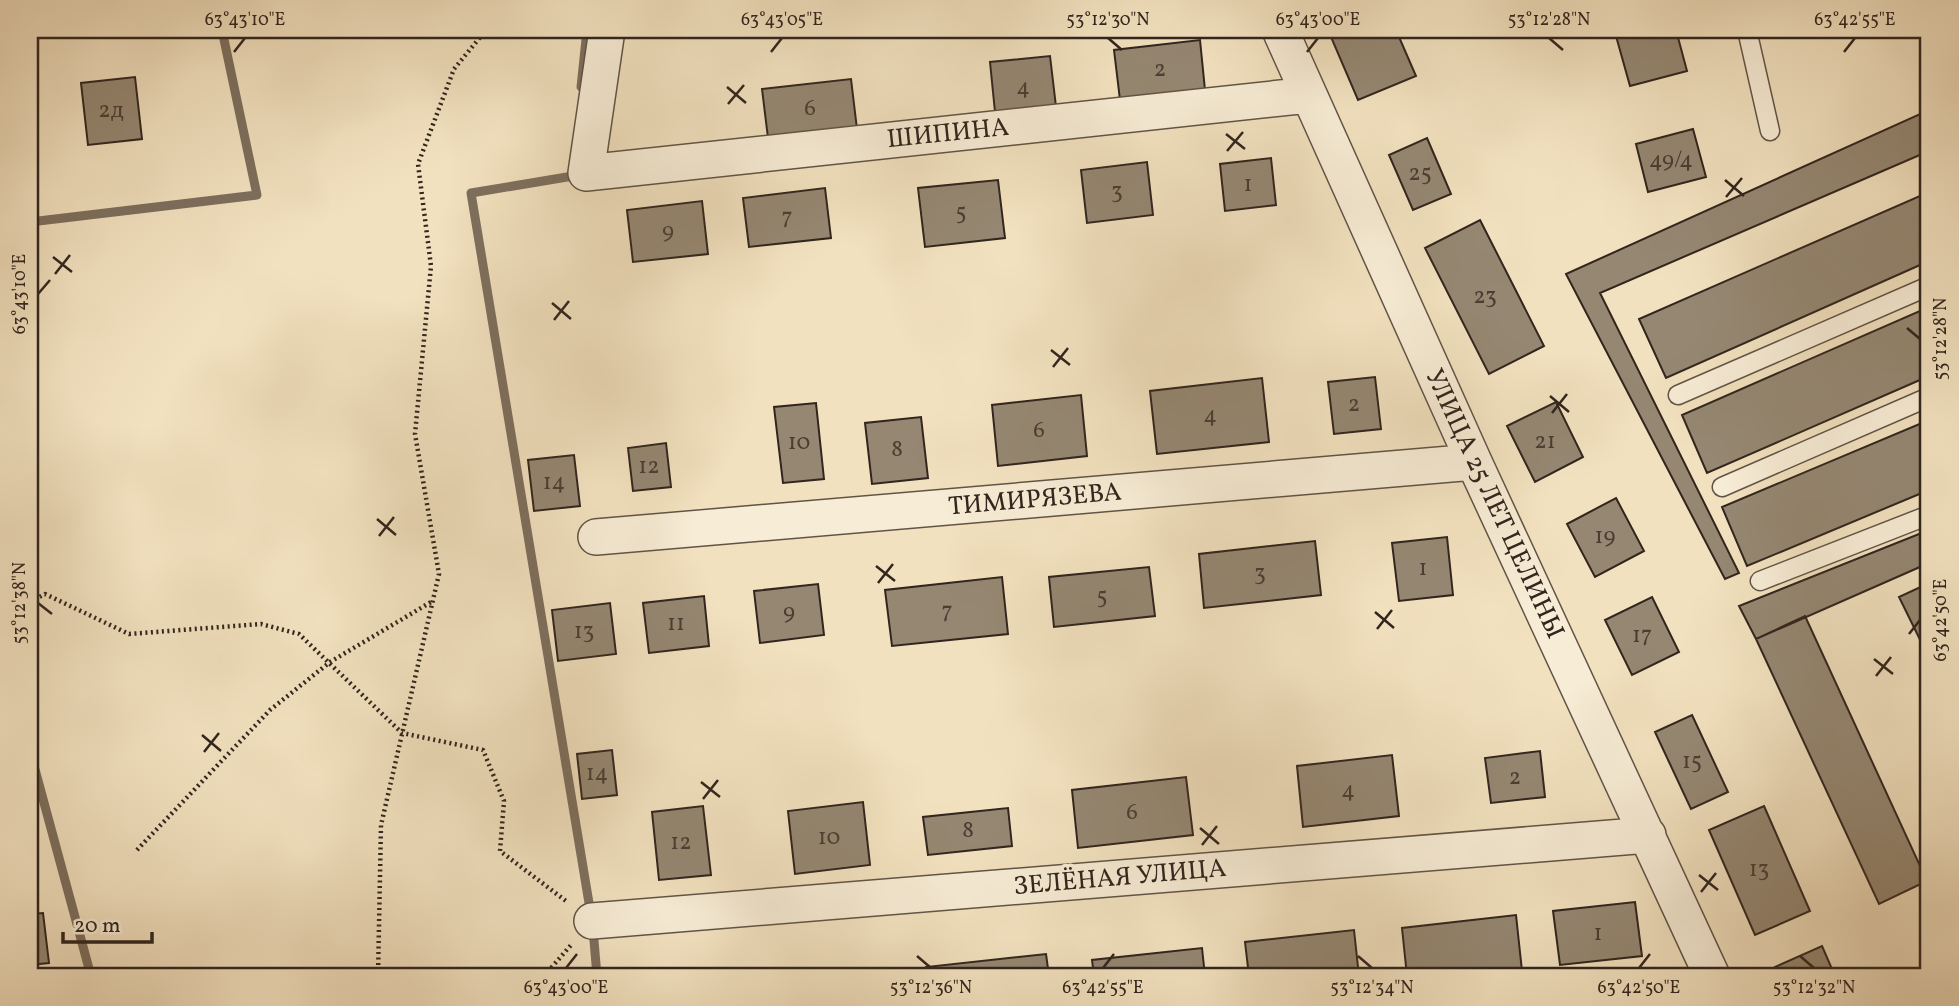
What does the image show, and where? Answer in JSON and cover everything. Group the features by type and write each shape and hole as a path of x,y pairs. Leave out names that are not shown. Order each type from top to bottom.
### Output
{"street":[{"name":"ШИПИНА","path":"607,30 586,173 1309,94"},
{"name":"УЛИЦА 25 ЛЕТ ЦЕЛИНЫ","path":"1280,30 1474,462 1712,976"},
{"name":"ТИМИРЯЗЕВА","path":"596,537 1474,462"},
{"name":"ЗЕЛЁНАЯ УЛИЦА","path":"592,921 1648,835"}],"lane":[{"path":"1747,30 1770,131"},
{"path":"1678,395 1929,286"},
{"path":"1722,487 1929,397"},
{"path":"1760,581 1929,515"}],"path":[{"path":"378,976 381,825 439,574 415,434 431,266 418,164 454,69 486,30"},
{"path":"30,601 45,594 130,634 261,624 299,634 402,733 483,750 504,801 500,851 592,921 544,976"},
{"path":"137,850 270,710 331,662 431,602"}],"building":[{"path":"1328,30 1396,30 1416,76 1358,100"},
{"path":"1640,30 1676,30 1687,71 1630,86 1616,36"},
{"path":"1200,40 1205,90 1120,100 1114,50"},
{"path":"1050,56 1057,115 996,122 990,62"},
{"path":"135,77 142,139 88,145 81,83"},
{"path":"851,79 857,129 768,138 762,89"},
{"path":"1929,110 1929,151 1600,293 1739,573 1725,579 1566,274"},
{"path":"1693,129 1706,177 1648,192 1636,144"},
{"path":"1427,138 1451,194 1413,210 1389,155"},
{"path":"1271,158 1276,205 1225,211 1220,164"},
{"path":"1147,162 1153,215 1087,223 1081,170"},
{"path":"998,180 1005,238 925,247 918,188"},
{"path":"825,188 831,238 749,247 743,198"},
{"path":"1929,192 1929,261 1666,378 1639,319"},
{"path":"702,201 708,254 633,262 627,210"},
{"path":"1480,220 1544,346 1489,374 1425,248"},
{"path":"1929,307 1929,376 1707,473 1682,415"},
{"path":"1375,377 1381,429 1334,434 1328,382"},
{"path":"1262,378 1269,442 1157,454 1150,391"},
{"path":"1081,395 1087,456 998,466 992,405"},
{"path":"1556,402 1583,457 1535,482 1507,426"},
{"path":"816,403 824,479 783,483 774,407"},
{"path":"921,417 928,478 872,484 865,423"},
{"path":"1929,420 1929,490 1747,566 1722,507"},
{"path":"666,443 671,487 633,491 628,448"},
{"path":"574,455 580,506 534,511 528,460"},
{"path":"1616,498 1644,551 1595,577 1567,524"},
{"path":"1929,530 1929,563 1756,639 1739,606"},
{"path":"1447,537 1453,595 1399,601 1392,543"},
{"path":"1315,541 1321,595 1204,608 1199,554"},
{"path":"1149,567 1155,616 1054,627 1049,577"},
{"path":"1002,577 1008,634 892,646 885,590"},
{"path":"1929,583 1929,658 1899,597"},
{"path":"818,584 824,635 760,643 754,591"},
{"path":"704,596 709,646 649,653 643,603"},
{"path":"1652,597 1679,652 1632,675 1605,620"},
{"path":"610,603 616,654 558,661 552,610"},
{"path":"1805,616 1927,881 1879,904 1756,639"},
{"path":"1692,715 1728,792 1691,809 1655,732"},
{"path":"612,750 617,795 582,799 577,754"},
{"path":"1540,751 1545,797 1491,803 1485,758"},
{"path":"1392,755 1399,816 1303,827 1297,766"},
{"path":"1186,777 1193,835 1078,848 1072,790"},
{"path":"863,802 870,865 795,874 788,811"},
{"path":"703,806 711,875 659,880 652,812"},
{"path":"1764,806 1810,911 1755,935 1709,830"},
{"path":"1008,808 1012,846 928,855 923,817"},
{"path":"1635,902 1642,956 1560,965 1553,911"},
{"path":"43,913 49,963 30,965 30,914"},
{"path":"1516,915 1522,971 1476,976 1407,976 1402,928"},
{"path":"1354,930 1359,976 1249,976 1245,942"},
{"path":"1822,946 1835,976 1779,976 1775,967"},
{"path":"1202,948 1205,976 1094,976 1092,960"},
{"path":"1046,954 1049,976 928,976 926,967"}],"waterway":[{"path":"30,222 257,195 222,30"},
{"path":"581,87 587,30"},
{"path":"573,167 573,176 471,193 591,915"},
{"path":"30,751 91,976"},
{"path":"593,929 597,976"}]}
